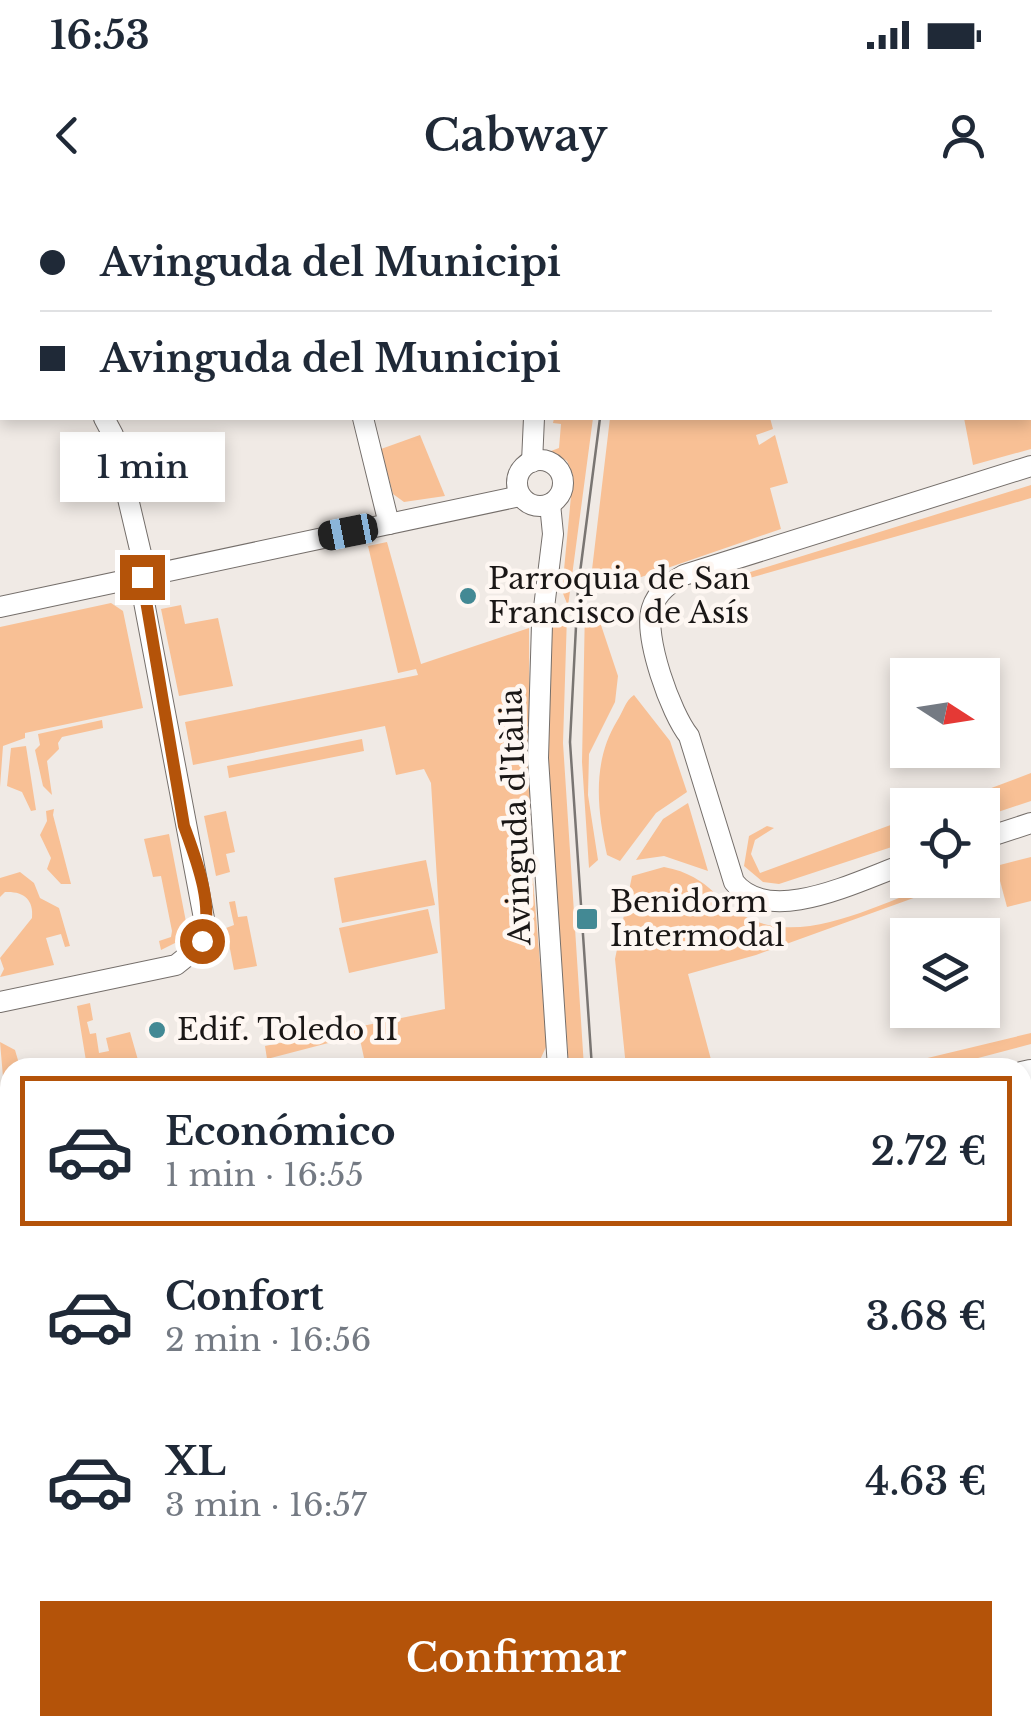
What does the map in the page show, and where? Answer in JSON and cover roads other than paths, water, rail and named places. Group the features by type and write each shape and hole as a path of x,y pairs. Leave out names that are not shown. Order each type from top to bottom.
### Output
{"street":[{"path":"0,1002 176,965 196,949 206,929 196,860 181,809 142,577 143,562 113,435 105,420"},
{"path":"363,420 389,524"},
{"path":"532,462 534,420"},
{"path":"532,462 550,463 561,474 562,489 550,504 532,505 520,496 518,474 532,462"},
{"path":"890,869 787,903 764,903 744,894 734,882 695,754 678,723 658,659 651,610 666,585 684,575 1031,466"},
{"path":"0,607 520,496"},
{"name":"Avinguda d'Itàlia","path":"550,504 552,534 542,624 538,758 557,1058"},
{"path":"1000,833 1031,823"}],"tram line":[{"path":"591,1058 570,742 578,588 600,420"}],"place":[{"name":"Parroquia de San Francisco de Asís","path":"468,596"},
{"name":"Benidorm Intermodal","path":"587,919"},
{"name":"Edif. Toledo II","path":"157,1030"}]}
